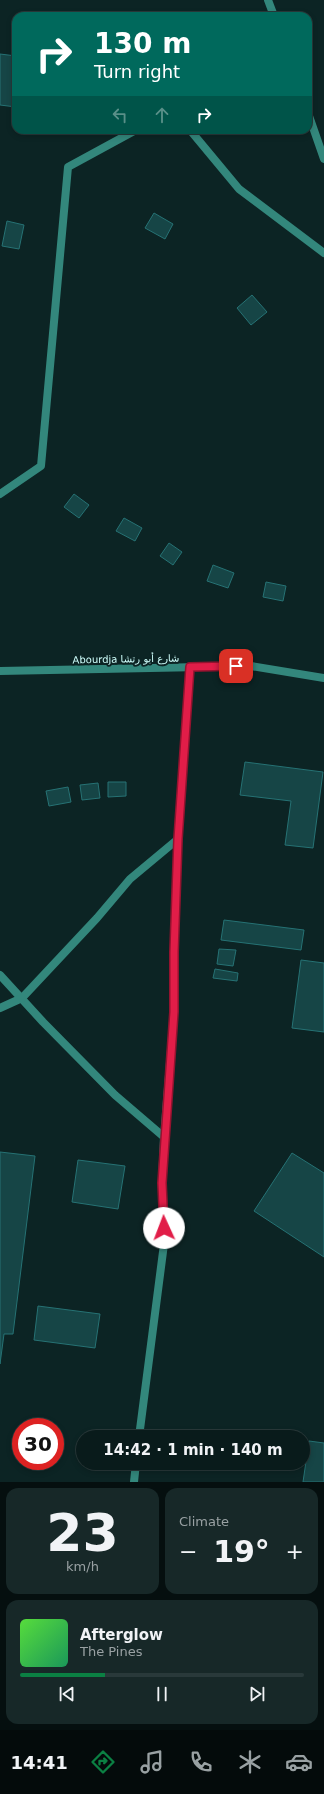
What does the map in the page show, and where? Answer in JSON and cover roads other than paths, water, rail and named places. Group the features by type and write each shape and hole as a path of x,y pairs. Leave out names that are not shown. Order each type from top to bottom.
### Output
{"street":[{"path":"268,0 272,12"},
{"path":"312,124 324,159"},
{"path":"0,494 41,466 68,167 129,134"},
{"path":"193,134 239,189 324,253"},
{"name":"Abourdja شارع أبو رتشا","path":"0,671 251,666 324,678"},
{"path":"140,1430 164,1244 162,1183 164,1137 174,1012 174,952 178,839 190,667"},
{"path":"0,1008 22,998 97,918 130,879 178,839"},
{"path":"0,975 43,1022 116,1095 164,1137"},
{"path":"134,1482 135,1470"}]}
